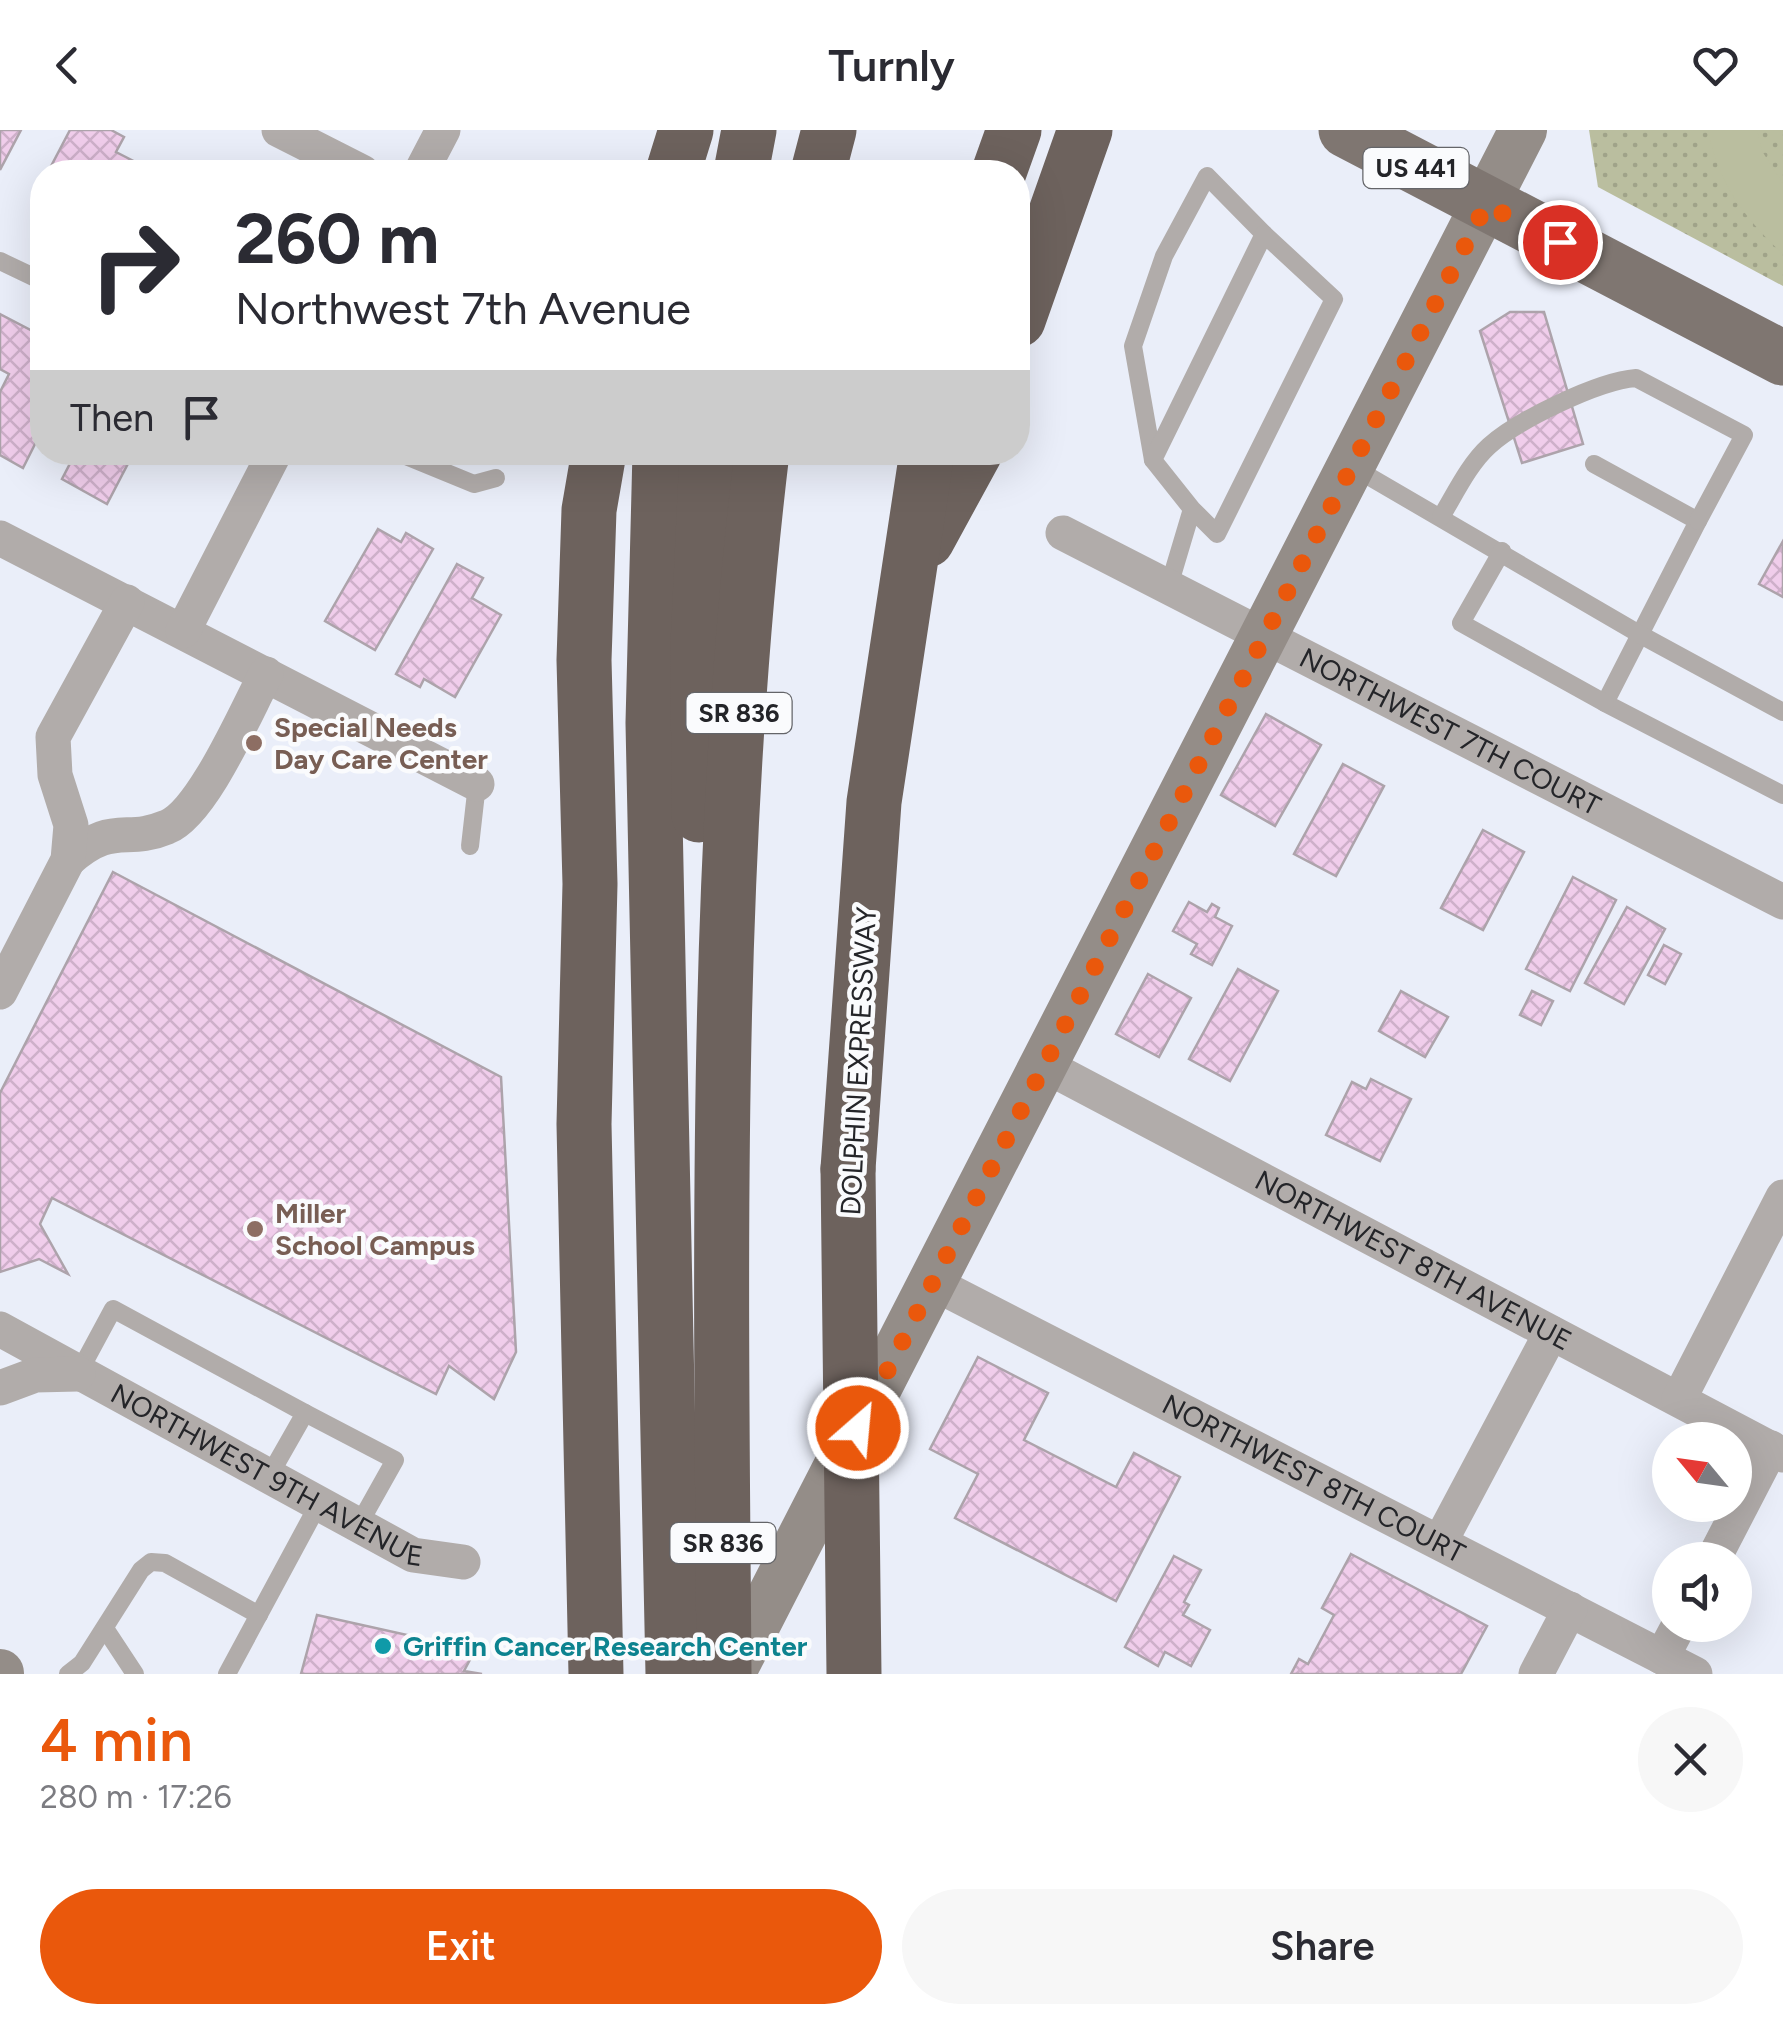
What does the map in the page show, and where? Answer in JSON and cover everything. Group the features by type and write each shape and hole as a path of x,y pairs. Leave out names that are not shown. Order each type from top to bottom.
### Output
{"highway":[{"path":"677,160 686,130"},
{"path":"698,160 703,130"},
{"path":"743,160 749,130"},
{"path":"821,160 830,130"},
{"path":"1030,285 1076,151"},
{"path":"596,1674 584,1124 590,884 584,660 589,510 598,465"},
{"path":"660,465 653,703 673,1674"},
{"path":"707,465 698,644 700,906 724,974"},
{"name":"SR 836","path":"728,1674 722,1413 724,974 741,676 761,465"},
{"name":"DOLPHIN EXPRESSWAY","path":"854,1674 848,1169 874,802 925,465"},
{"path":"909,573 968,465"}],"main road":[{"name":"US 441","path":"1346,130 1783,358"}],"street":[{"path":"278,130 338,160"},
{"path":"427,160 443,130"},
{"path":"728,1674 1267,636 1523,130"},
{"path":"183,630 268,465"},
{"name":"NORTHWEST 7TH COURT","path":"1063,533 1783,902"},
{"path":"0,538 477,784"},
{"path":"68,860 71,826 55,776 53,737 127,602"},
{"path":"0,992 68,860 92,839 163,829 176,823 211,775 266,674"},
{"name":"NORTHWEST 8TH AVENUE","path":"1042,1064 1777,1452"},
{"path":"1679,1400 1783,1197"},
{"name":"NORTHWEST 8TH COURT","path":"934,1282 1695,1674"},
{"name":"NORTHWEST 9TH AVENUE","path":"0,1329 413,1555 463,1562"},
{"path":"1440,1542 1551,1333"},
{"name":"NORTHWEST 9TH AVENUE","path":"0,1388 35,1376 78,1374"},
{"path":"1724,1542 1777,1452"},
{"path":"1536,1674 1570,1609"},
{"path":"1662,1657 1670,1642"}],"lane":[{"path":"1206,176 1264,234 1334,300 1217,534 1153,460 1133,346 1164,256 1206,176"},
{"path":"1153,460 1264,234"},
{"path":"0,261 30,275"},
{"path":"1441,517 1479,458 1506,434 1598,386 1636,378 1744,435 1604,703"},
{"path":"1594,464 1698,521"},
{"path":"428,465 474,484 496,478"},
{"path":"1350,466 1502,551 1641,636 1783,712"},
{"path":"1169,586 1192,509"},
{"path":"1502,551 1461,623 1783,796"},
{"path":"470,846 477,784"},
{"path":"78,1374 112,1309 395,1460 358,1526"},
{"path":"268,1478 304,1413"},
{"path":"227,1674 318,1505"},
{"path":"68,1674 106,1630 141,1570 151,1562 165,1563 259,1615"},
{"path":"106,1630 135,1674"}],"green space":[{"path":"1589,130 1783,130 1783,286 1598,187"},
{"path":"1708,130 1757,130 1762,151 1783,184 1783,254 1735,198 1718,166"}],"building":[{"path":"0,130 21,130 0,170"},
{"path":"70,130 111,130 124,137 116,152 132,160 54,160"},
{"path":"1510,312 1544,312 1583,444 1522,463 1480,331"},
{"path":"0,314 30,330 30,454 23,468 0,455 0,392 9,374 0,369"},
{"path":"69,465 127,465 107,504 62,479"},
{"path":"378,529 401,542 406,533 433,549 375,650 325,621"},
{"path":"1783,541 1783,597 1759,584"},
{"path":"457,564 483,578 472,598 501,615 455,697 424,679 420,687 396,674"},
{"path":"1266,714 1321,745 1275,826 1221,795"},
{"path":"1343,764 1384,786 1336,876 1294,854"},
{"path":"1483,830 1524,852 1483,930 1441,908"},
{"path":"113,872 501,1077 516,1352 494,1399 449,1366 436,1394 52,1198 40,1224 68,1274 39,1259 0,1272 0,1093"},
{"path":"1573,877 1616,900 1570,991 1526,969"},
{"path":"1189,902 1207,912 1212,904 1219,908 1215,917 1232,926 1212,965 1191,954 1197,944 1173,931"},
{"path":"1627,907 1665,929 1624,1004 1585,983"},
{"path":"1664,945 1681,954 1665,984 1648,975"},
{"path":"1238,969 1278,991 1230,1081 1189,1059"},
{"path":"1148,974 1191,998 1159,1057 1116,1034"},
{"path":"1401,991 1448,1017 1425,1057 1379,1031"},
{"path":"1532,991 1553,1001 1541,1025 1520,1015"},
{"path":"1371,1079 1411,1099 1380,1161 1326,1135 1352,1082 1366,1089"},
{"path":"978,1357 1048,1393 1024,1440 1116,1487 1134,1453 1180,1477 1116,1601 955,1518 978,1474 930,1449"},
{"path":"1351,1554 1487,1626 1461,1674 1291,1674 1299,1659 1308,1664 1334,1615 1322,1608"},
{"path":"1174,1556 1201,1570 1184,1602 1189,1605 1183,1615 1210,1630 1191,1666 1165,1652 1158,1666 1125,1647"},
{"name":"Griffin Cancer Research Center","path":"317,1615 475,1650 464,1671 482,1674 301,1674"}],"place":[{"name":"Special Needs Day Care Center","path":"254,743"},
{"name":"Miller School Campus","path":"255,1229"},
{"name":"Griffin Cancer Research Center","path":"383,1646"}],"route":[{"path":"858,1428 1486,205 1560,242"}]}
